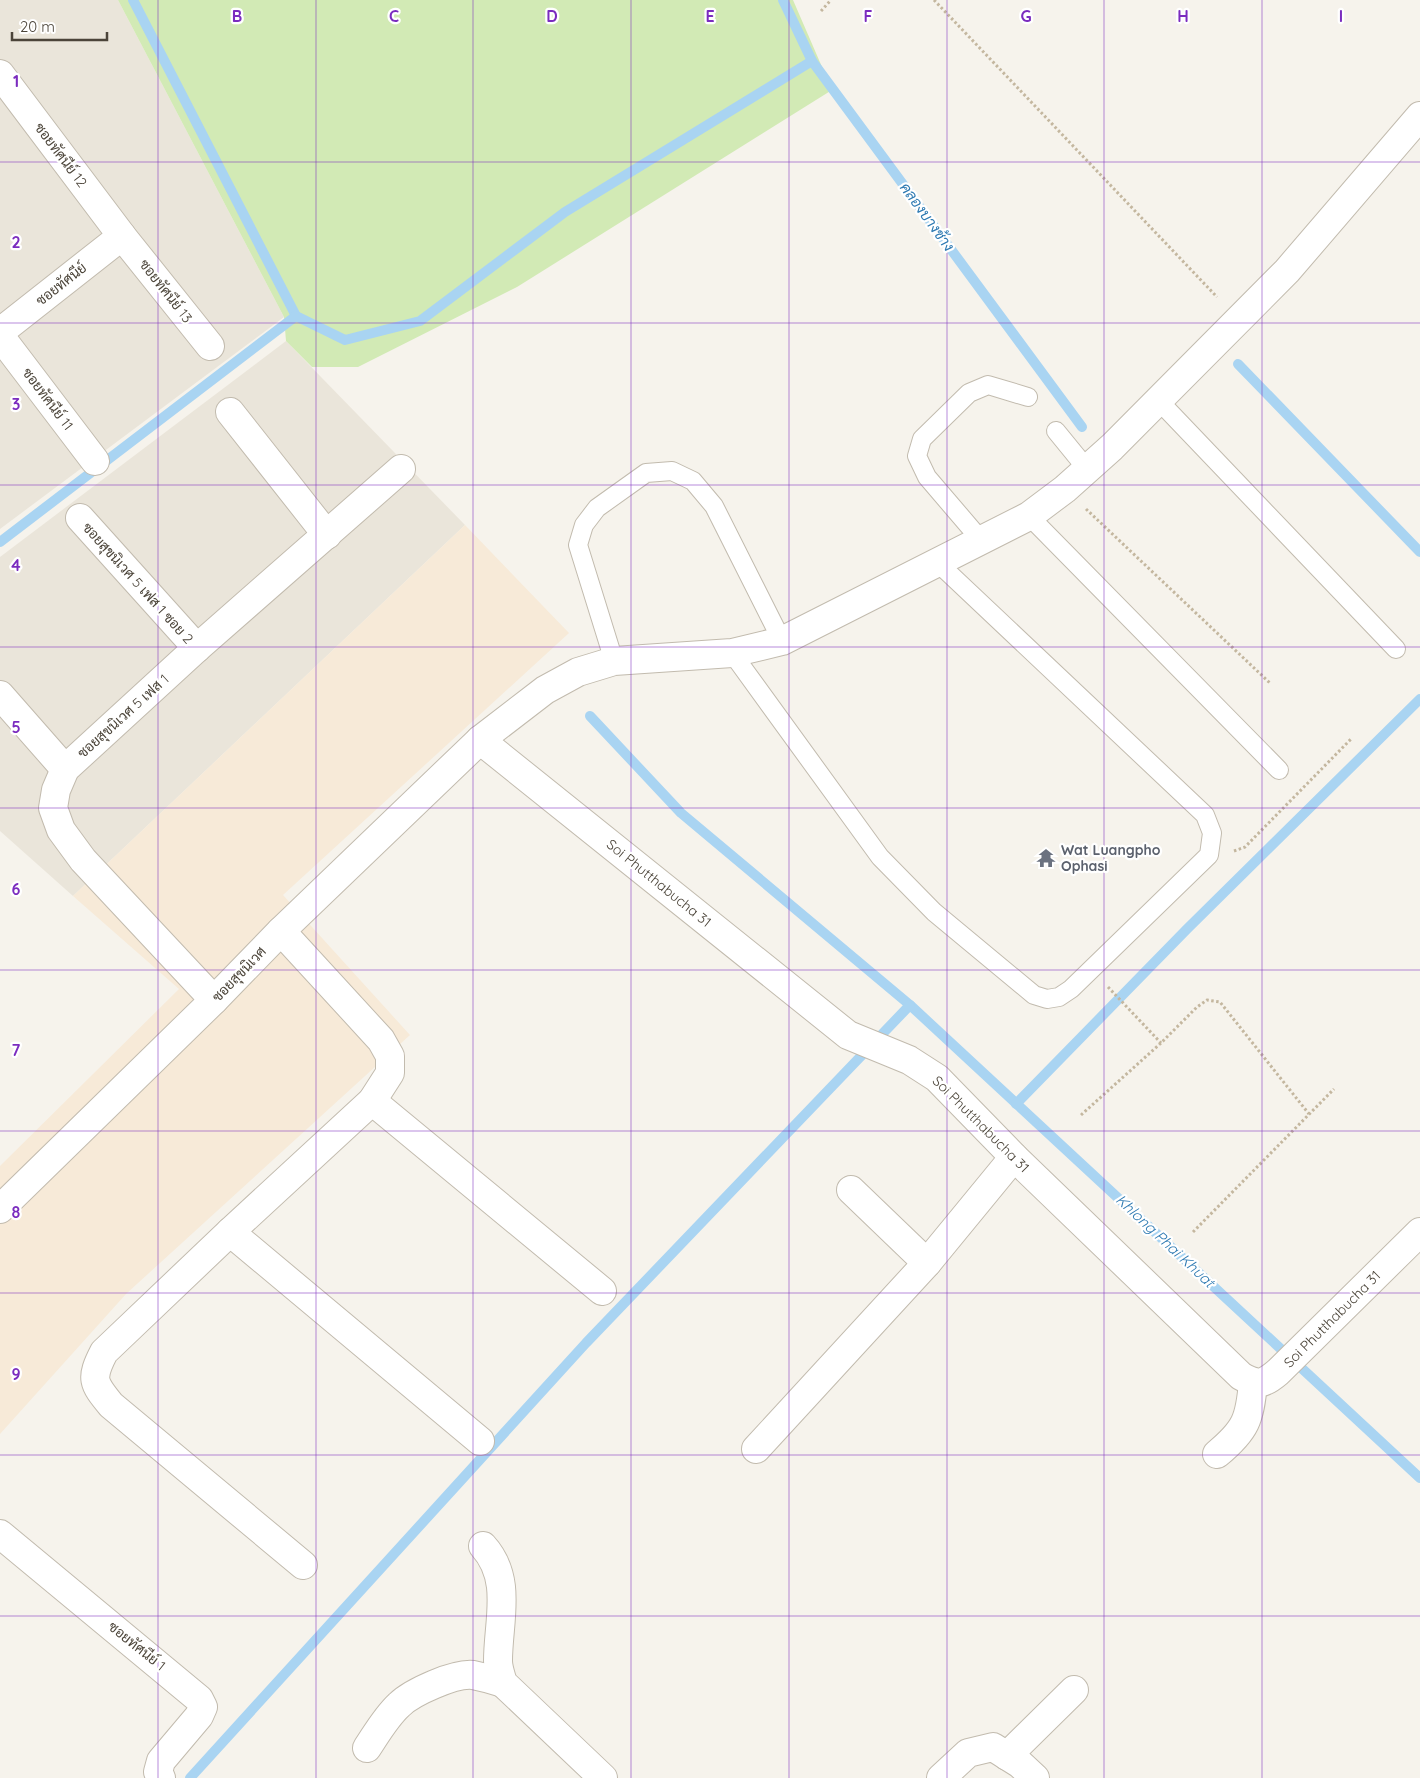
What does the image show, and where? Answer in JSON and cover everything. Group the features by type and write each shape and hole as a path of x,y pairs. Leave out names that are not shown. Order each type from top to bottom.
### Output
{"street":[{"name":"ซอยทัศนีย์ 12","path":"0,74 122,236"},
{"name":"ซอยสุขนิเวศ","path":"0,1209 214,1000 281,931 480,740 545,690 578,672 614,661 732,653 782,641 872,597 980,539 1029,516 1065,489 1159,400 1286,271 1420,116"},
{"name":"ซอยทัศนีย์","path":"0,332 122,236"},
{"name":"ซอยทัศนีย์ 13","path":"122,236 210,346"},
{"name":"ซอยทัศนีย์ 11","path":"0,336 95,461"},
{"path":"230,412 327,535"},
{"name":"ซอยสุขนิเวศ 5 เฟส 1","path":"214,1000 83,860 61,830 53,808 56,790 65,769 197,648 401,469"},
{"name":"ซอยสุขนิเวศ 5 เฟส 1 ซอย 2","path":"80,518 197,648"},
{"path":"0,695 65,769"},
{"name":"Soi Phutthabucha 31","path":"480,740 848,1035 909,1060 937,1078 1014,1157 1242,1376 1253,1382 1266,1382 1278,1372 1420,1232"},
{"path":"281,931 381,1040 390,1056 390,1073 372,1101 104,1352 94,1372 96,1386 111,1405 303,1565"},
{"path":"372,1101 602,1291"},
{"path":"756,1449 927,1263 1014,1157"},
{"path":"851,1190 927,1263"},
{"path":"230,1232 480,1441"},
{"path":"1217,1454 1236,1438 1245,1426 1251,1410 1253,1382"},
{"name":"ซอยทัศนีย์ 1","path":"0,1534 199,1699 203,1707 199,1716 161,1761 158,1772 162,1778"},
{"path":"483,1546 490,1554 501,1577 502,1610 498,1662 503,1683"},
{"path":"367,1748 400,1703 418,1692 448,1679 472,1675 503,1683 603,1778"},
{"path":"1007,1756 1074,1690"},
{"path":"941,1778 968,1753 993,1746 1034,1778"}],"lane":[{"path":"980,539 927,477 917,456 922,439 969,394 988,384 1028,397"},
{"path":"1159,400 1396,649"},
{"path":"1056,432 1087,469"},
{"path":"614,661 578,545 584,525 596,508 646,473 672,471 693,481 714,506 782,641"},
{"path":"1029,516 1279,770"},
{"path":"732,653 880,857 934,912 1034,995 1047,999 1059,996 1071,989 1209,855 1212,833 1205,815 937,562"}],"path":[{"path":"820,12 831,0"},
{"path":"934,0 1238,320"},
{"path":"1065,489 1271,684"},
{"path":"1209,855 1231,852 1245,847 1352,738"},
{"path":"1112,992 1154,1034 1161,1044"},
{"path":"1081,1115 1161,1044 1197,1007 1207,1000 1220,1002 1309,1114"},
{"path":"1193,1232 1334,1089"}],"shaded area":[{"path":"0,0 118,0 284,317 0,529"},
{"path":"286,341 465,525 73,896 0,831 0,557"},
{"path":"465,525 569,633 283,895 410,1035 126,1294 0,1434 0,1166 179,989 73,896"}],"green space":[{"path":"118,0 793,0 832,90 517,287 358,367 312,367 286,341 284,317"}],"waterway":[{"path":"133,0 296,316"},
{"name":"คลองบางช้าง","path":"783,0 812,61 1082,427"},
{"path":"0,542 296,316 345,340 420,321 565,212 812,61"},
{"path":"1238,364 1420,552"},
{"path":"1016,1104 1187,929 1420,699"},
{"name":"Khlong Phai Khuat","path":"590,716 681,813 910,1005 1420,1478"},
{"path":"190,1778 586,1343 910,1005"}],"place":[{"name":"Wat Luangpho Ophasi","path":"1046,858"}]}
